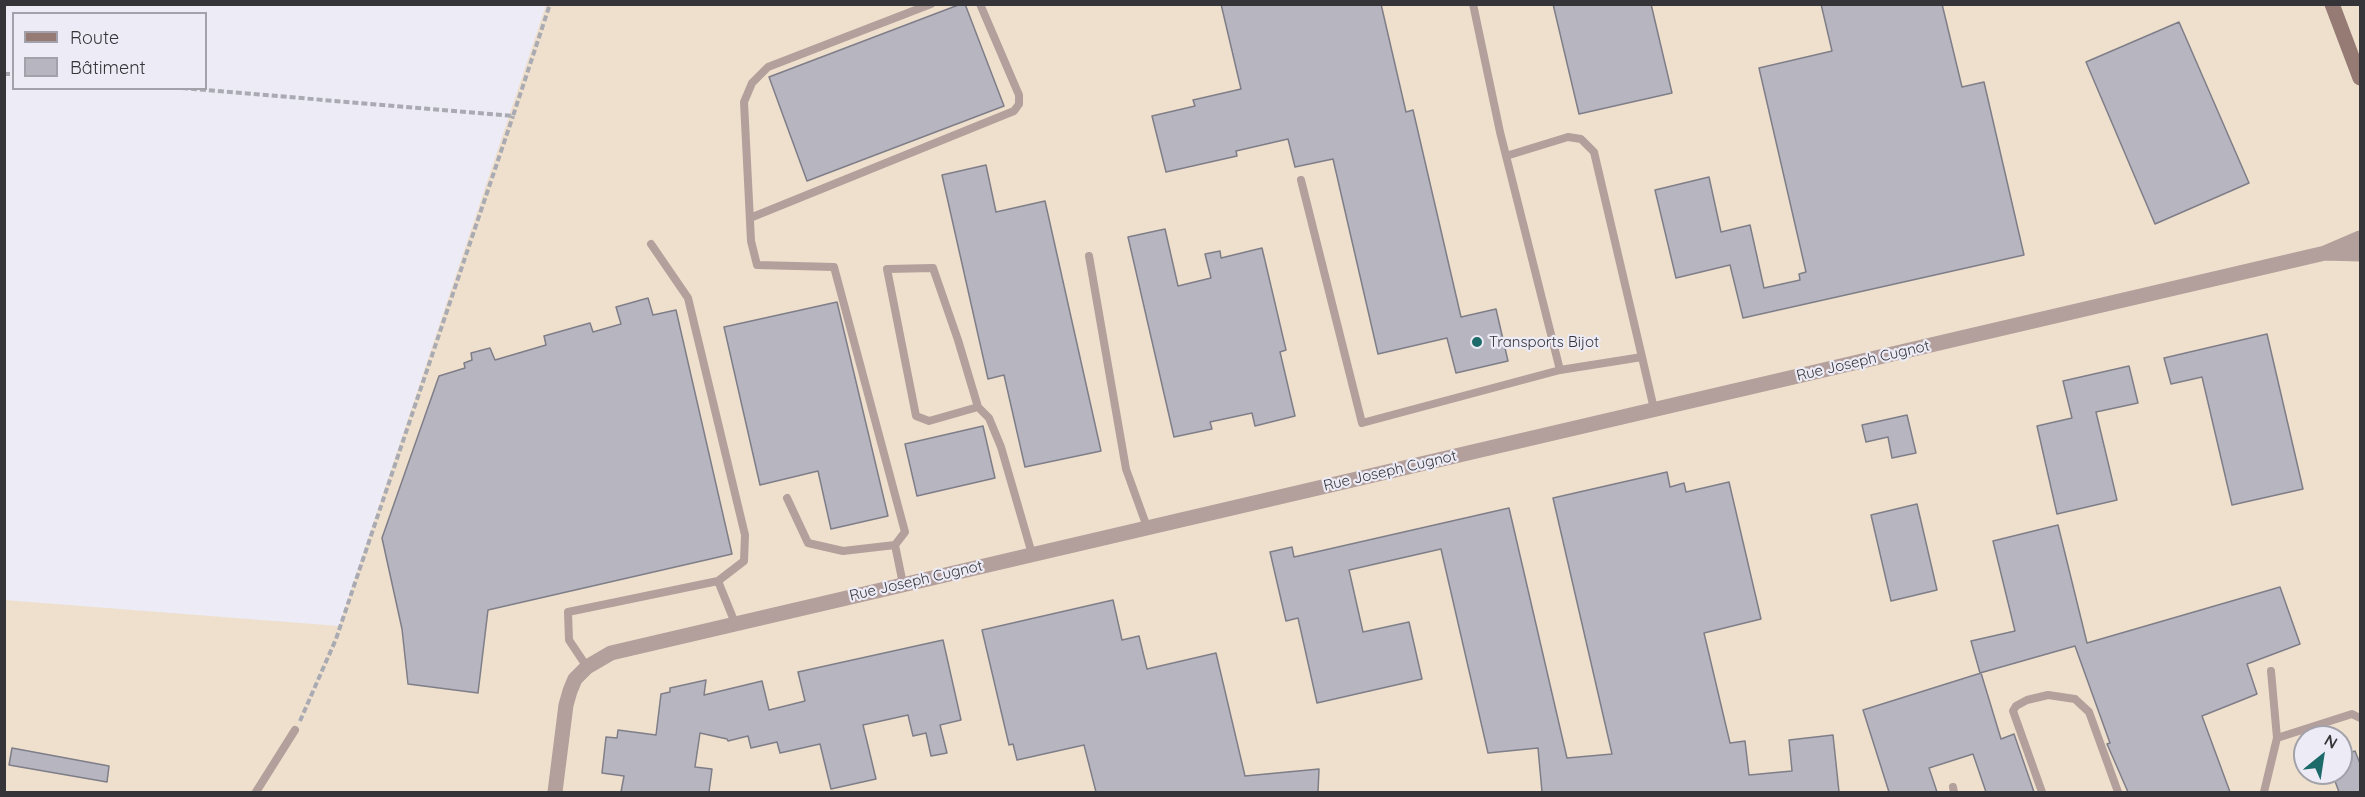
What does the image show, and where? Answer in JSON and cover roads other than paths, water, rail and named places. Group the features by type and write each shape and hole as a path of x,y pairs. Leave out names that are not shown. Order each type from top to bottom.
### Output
{"street":[{"path":"2332,4 2361,78"},
{"name":"Rue Joseph Cugnot","path":"555,792 566,705 575,680 587,667 611,652 2325,253 2361,238"},
{"name":"Rue Joseph Cugnot","path":"2325,253 2361,254"}],"lane":[{"path":"787,498 808,543 843,551 895,545 905,532 834,267 757,265 751,241 744,102 752,83 761,71 768,67 931,4"},
{"path":"750,218 1014,111 1019,95 980,4"},
{"path":"1473,4 1506,156 1560,370"},
{"path":"1506,156 1568,137 1581,139 1594,152 1654,409"},
{"path":"1301,180 1362,423 1560,370 1642,357"},
{"path":"587,667 569,640 568,612 718,581 744,561 745,535 688,298 651,244"},
{"path":"1089,256 1126,469 1147,527"},
{"path":"978,407 929,421 916,416 887,269 933,268 978,407 989,418 1001,447 1032,554"},
{"path":"895,545 903,584"},
{"path":"718,581 735,623"},
{"path":"2264,792 2277,738 2271,671"},
{"path":"2042,792 2013,711 2016,706 2027,700 2048,695 2075,699 2090,712 2118,792"},
{"path":"2277,738 2352,714 2361,718"},
{"path":"256,792 295,730"}],"place":[{"name":"Transports Bijot","path":"1477,342"}]}
